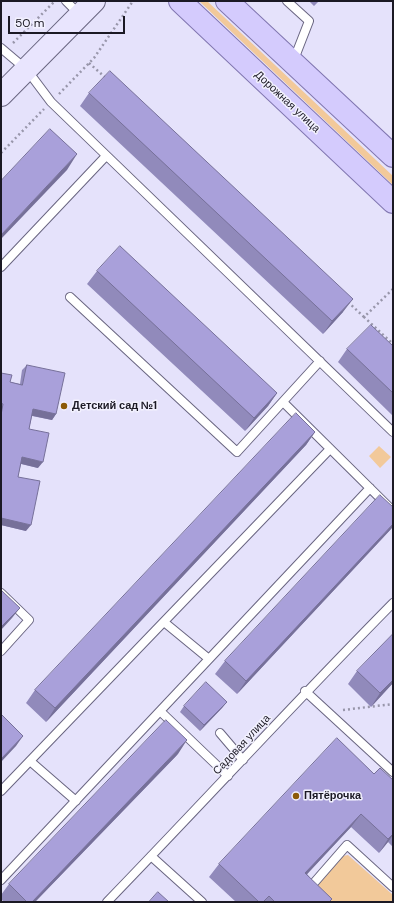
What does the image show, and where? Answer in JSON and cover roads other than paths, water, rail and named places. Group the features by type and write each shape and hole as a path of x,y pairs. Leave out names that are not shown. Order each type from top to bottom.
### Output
{"main road":[{"name":"Дорожная улица","path":"180,1 393,202"},
{"path":"227,1 393,156"},
{"path":"1,95 27,70 80,6"}],"lane":[{"path":"287,1 309,21 293,63"},
{"path":"3,50 27,70 51,102 106,156 393,432"},
{"path":"1,266 106,156"},
{"path":"70,297 237,452 284,403 320,361"},
{"path":"284,403 393,511"},
{"path":"1,791 330,449"},
{"path":"1,880 370,488"},
{"path":"1,593 29,620 1,651"},
{"name":"Садовая улица","path":"107,902 228,776 305,692 393,603"},
{"path":"164,622 209,659"},
{"path":"305,692 393,772"},
{"path":"160,711 228,776"},
{"path":"220,733 243,760"},
{"path":"30,761 76,801"},
{"path":"315,902 306,892 347,845 393,887"},
{"path":"151,856 202,902"}],"place":[{"name":"Детский сад №1","path":"64,406"},
{"name":"Пятёрочка","path":"296,796"}]}
